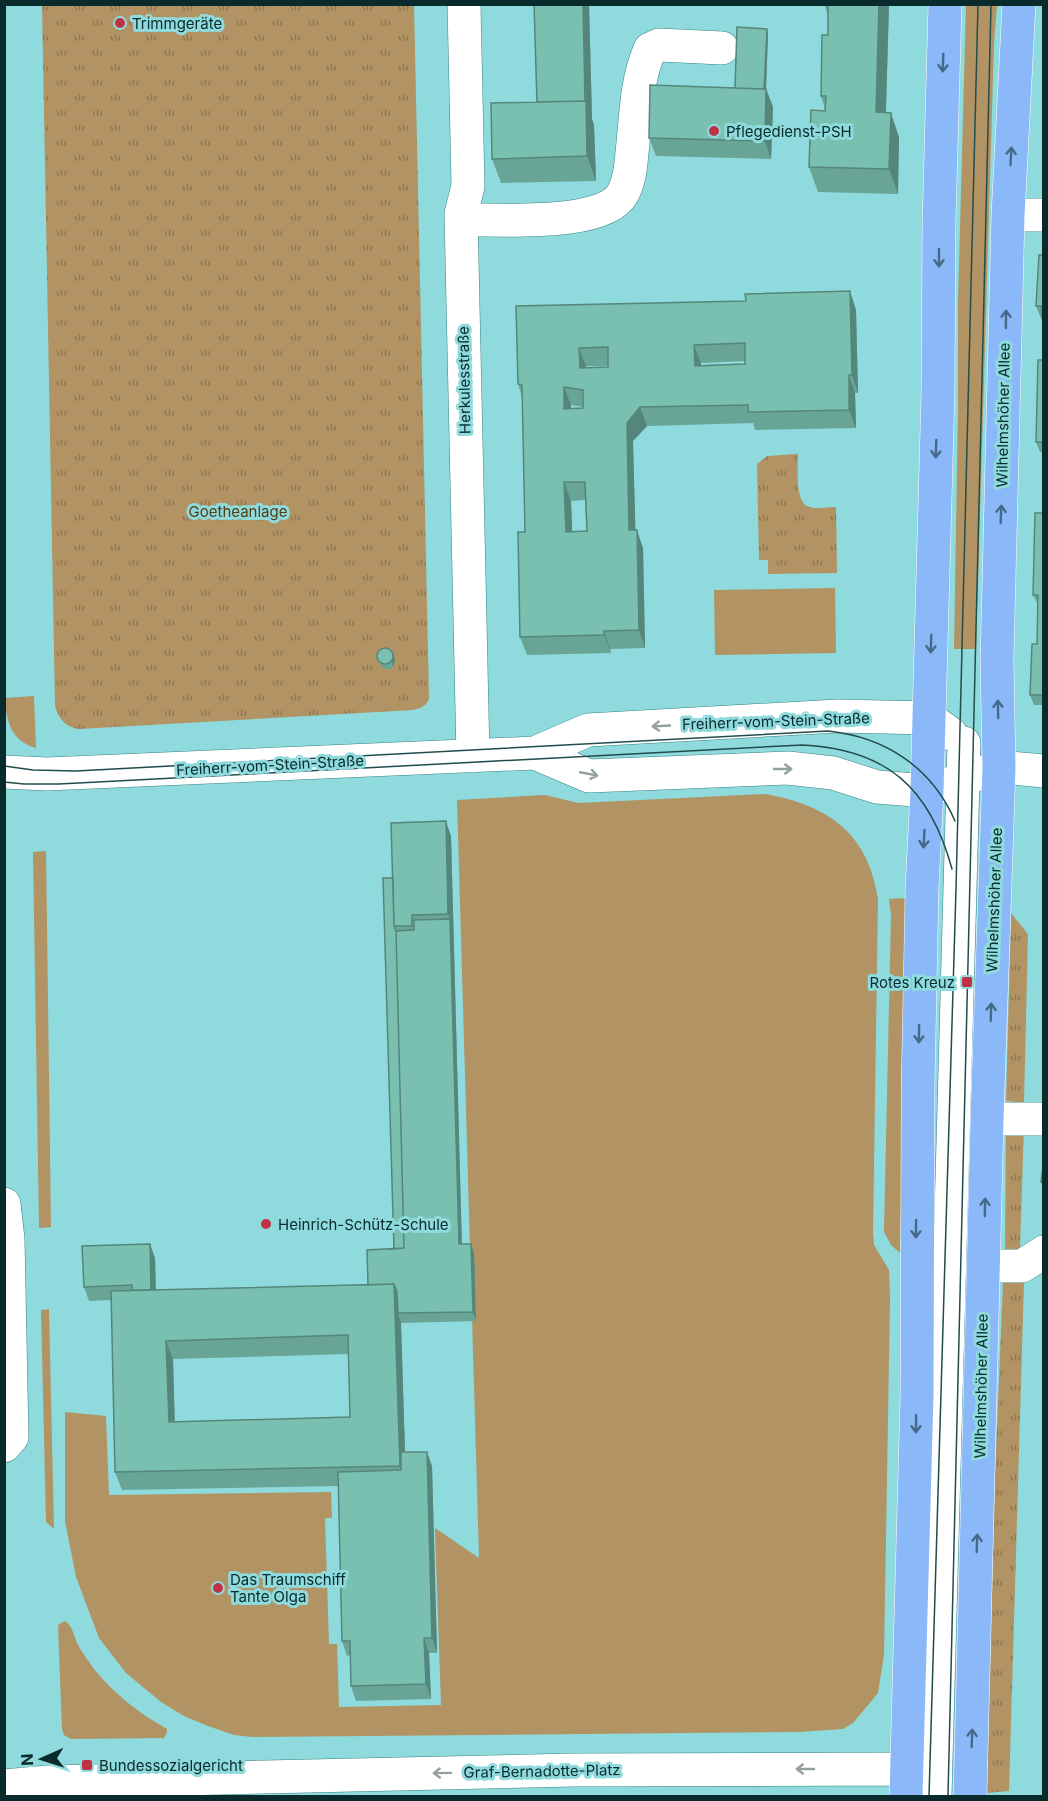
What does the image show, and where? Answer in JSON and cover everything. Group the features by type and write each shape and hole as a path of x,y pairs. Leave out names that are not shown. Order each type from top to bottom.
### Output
{"main road":[{"path":"928,1789 917,1395 918,1064 938,391 939,224 945,4"},
{"name":"Wilhelmshöher Allee","path":"970,1797 987,1119 999,767 997,660 1008,214 1019,4"}],"street":[{"name":"Herkulesstraße","path":"464,4 468,186 460,214 473,756"},
{"path":"461,220 570,218 605,210 622,195 629,177 642,69 650,49 659,45 722,48"},
{"path":"1008,214 1044,215"},
{"name":"Freiherr-vom-Stein-Straße","path":"4,772 48,774 535,753 588,730 838,716 929,718"},
{"path":"929,718 999,767 1044,771"},
{"path":"928,1789 964,743"},
{"name":"Freiherr-vom-Stein-Straße","path":"535,753 589,776 788,768 833,773 877,787 927,791 999,767"},
{"path":"987,1119 1044,1119"},
{"path":"4,1204 8,1239 12,1437 4,1446"},
{"path":"984,1266 1022,1266 1044,1252"},
{"name":"Graf-Bernadotte-Platz","path":"4,1786 120,1780 538,1771 928,1789"}],"green space":[{"name":"Goetheanlage","path":"42,5 414,5 429,698 423,706 413,710 79,729 63,722 58,715 55,706"},
{"path":"966,5 997,5 976,649 954,649 958,303"},
{"path":"798,454 798,483 803,503 814,508 836,507 837,573 768,574 768,560 759,560 757,464 767,456"},
{"path":"835,588 836,653 715,655 714,590"},
{"path":"34,696 36,748 15,735 7,715 5,698"},
{"path":"766,794 809,806 842,826 865,856 873,876 878,899 873,1232 874,1245 889,1270 890,1299 884,1655 878,1693 853,1723 843,1729 798,1732 252,1737 234,1735 208,1726 184,1716 161,1702 126,1673 99,1638 76,1577 65,1521 65,1412 106,1416 109,1495 331,1492 332,1518 325,1518 329,1644 337,1644 339,1707 441,1705 435,1528 479,1558 457,800 545,795 578,803"},
{"path":"46,851 51,1227 39,1228 33,852"},
{"path":"906,898 900,1253 891,1245 884,1232 891,915 889,899"},
{"path":"1011,913 1028,934 1024,1103 1006,1101"},
{"path":"1024,1127 1020,1249 1005,1250 1006,1129"},
{"path":"1003,1281 1024,1281 1009,1791 987,1793 995,1476"},
{"path":"49,1309 54,1529 46,1522 41,1310"},
{"path":"65,1621 72,1629 81,1651 101,1678 147,1717 167,1729 164,1738 71,1739 64,1735 58,1627"}],"building":[{"path":"534,4 583,4 585,101 537,102"},
{"path":"828,4 879,4 876,112 891,113 889,169 809,167 811,110 825,111 826,96 821,96 822,35 828,35"},
{"path":"737,27 767,29 764,89 735,88"},
{"name":"Pflegedienst-PSH","path":"650,85 766,89 765,141 649,138"},
{"path":"586,101 587,156 492,159 491,103"},
{"path":"1039,255 1044,255 1044,316 1042,316 1042,306 1036,306"},
{"path":"850,291 852,375 849,375 849,410 748,412 748,405 640,407 627,423 629,530 637,530 639,630 604,631 604,635 520,637 518,532 525,532 522,385 518,384 516,306 746,301 745,294","holes":["745,343 745,364 695,366 694,345","608,347 608,367 580,368 579,348","564,387 583,390 583,408 564,409","564,482 585,482 587,531 566,532"]},
{"path":"1044,350 1044,442 1036,442 1038,360 1043,360"},
{"path":"1035,513 1044,513 1044,695 1030,695 1032,644 1037,644 1038,595 1033,595"},
{"path":"385,648 391,650 393,656 391,662 385,664 379,662 377,656 379,650"},
{"path":"446,821 448,914 412,915 412,926 394,926 391,823"},
{"path":"383,878 393,878 396,931 404,1248 394,1249"},
{"path":"450,919 459,1244 471,1244 473,1312 398,1313 397,1292 394,1284 368,1285 367,1250 404,1248 396,931 414,930 414,920"},
{"path":"1044,1159 1044,1184 1041,1182"},
{"path":"150,1244 151,1290 132,1290 132,1285 84,1287 82,1246"},
{"path":"394,1284 400,1466 115,1472 111,1291","holes":["348,1335 350,1417 169,1422 166,1341"]},
{"path":"401,1452 427,1452 432,1638 424,1638 426,1684 351,1686 350,1641 342,1641 338,1472 401,1470"}],"tram line":[{"path":"929,1796 956,889 978,4"},
{"path":"948,1796 991,4"},
{"path":"4,766 33,770 76,771 828,731 869,740 905,758 934,785 955,821"},
{"path":"4,782 59,784 802,745 832,748 858,755 881,765 901,778 917,795 931,816 943,841 952,869"}],"place":[{"name":"Trimmgeräte","path":"120,23"},
{"name":"Pflegedienst-PSH","path":"714,131"},
{"name":"Rotes Kreuz","path":"967,982"},
{"name":"Heinrich-Schütz-Schule","path":"266,1224"},
{"name":"Das Traumschiff Tante Olga","path":"218,1588"},
{"name":"Bundessozialgericht","path":"87,1765"}]}
